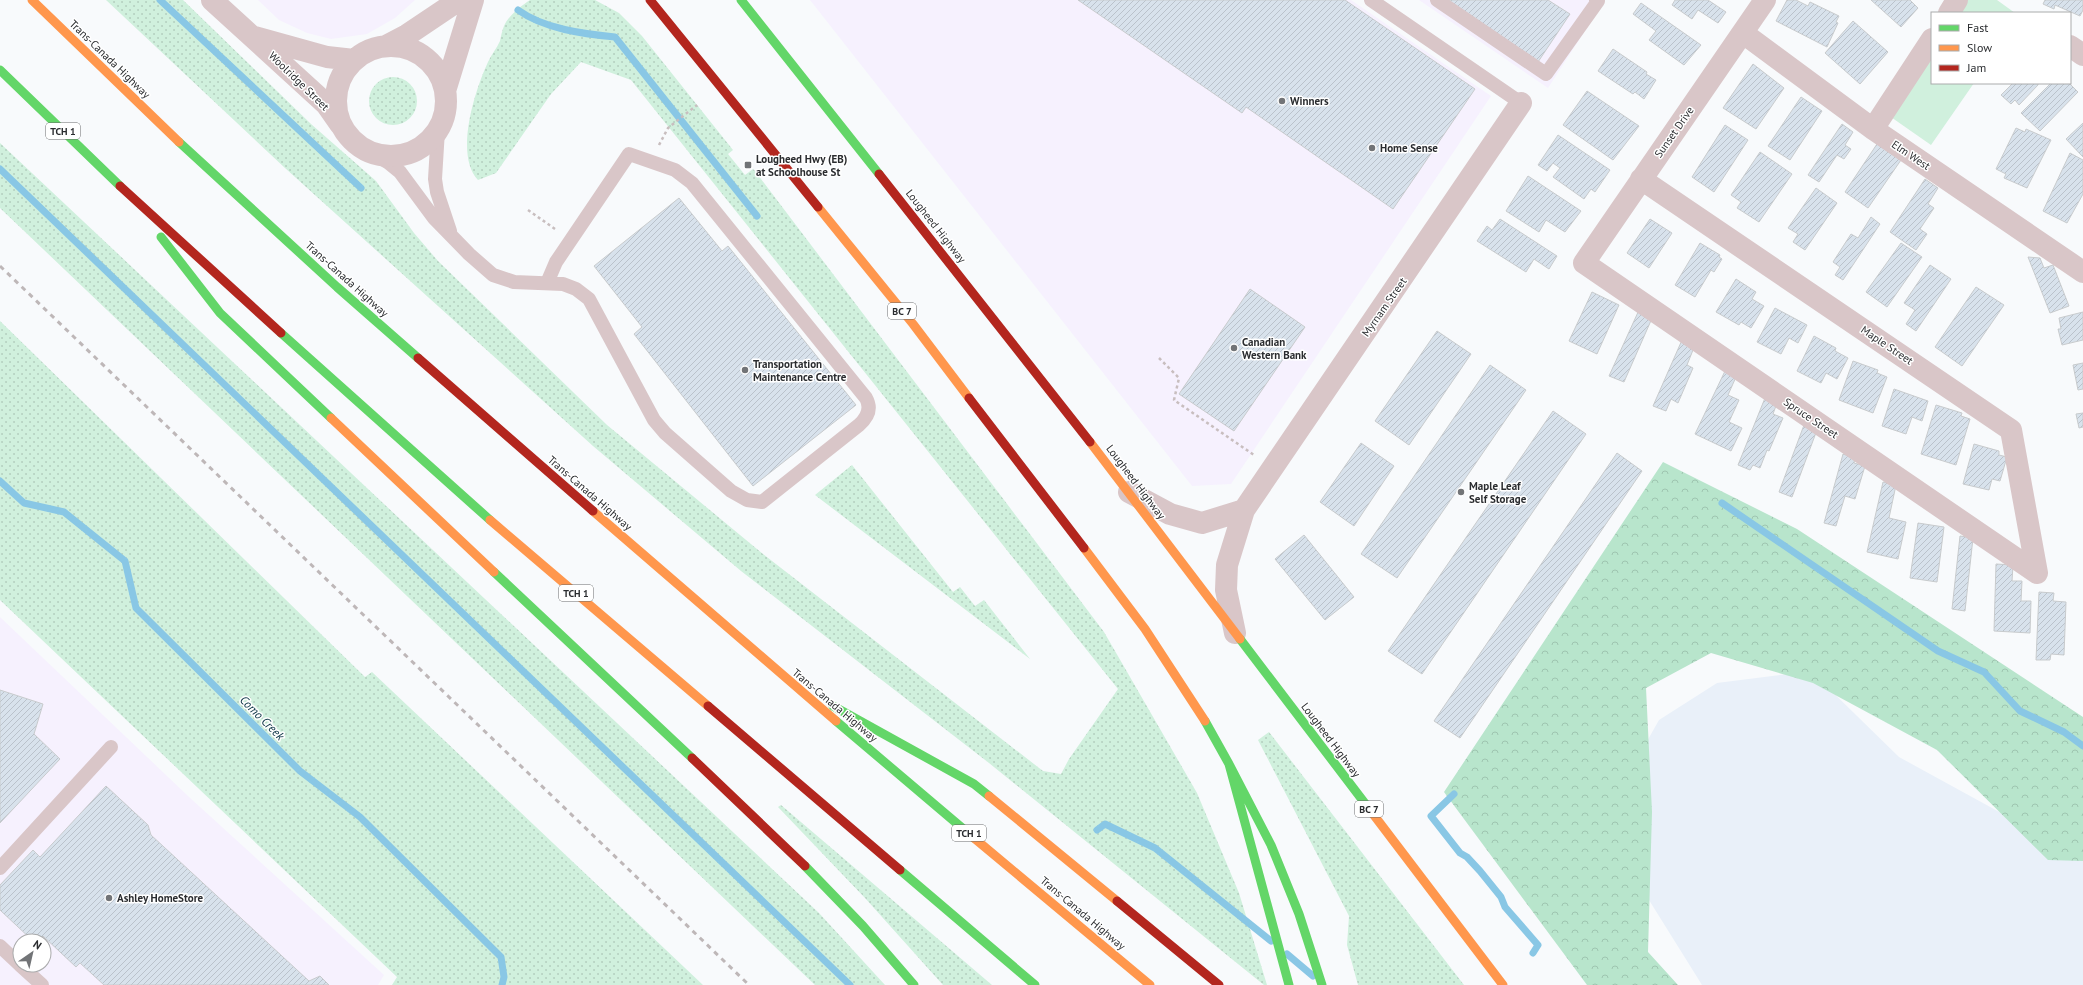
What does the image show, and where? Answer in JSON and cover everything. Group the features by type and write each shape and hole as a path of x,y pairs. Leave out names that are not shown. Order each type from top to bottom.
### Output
{"main road":[{"name":"Trans-Canada Highway","path":"32,0 135,102 337,287 788,682 1150,985"},
{"name":"BC 7","path":"650,0 913,324 1140,623 1196,705 1229,764 1288,985"},
{"name":"Lougheed Highway","path":"741,0 1010,339 1129,492 1503,985"},
{"name":"TCH 1","path":"0,70 126,192 465,499 1035,985"},
{"path":"126,192 220,313 557,632 784,844 863,926 914,985"},
{"path":"788,682 974,784 1219,985"},
{"path":"1229,764 1271,845 1280,866 1299,914 1322,985"}],"street":[{"name":"Woolridge Street","path":"212,0 254,37 289,72 326,104 343,127"},
{"path":"459,0 407,35 386,46 368,51 354,60 343,74 337,92 337,110 343,127 351,138 373,153 391,156 409,153 425,144 438,130 445,112 445,92 474,0"},
{"name":"Sunset Drive","path":"1584,264 1765,0"},
{"path":"1950,12 1958,0"},
{"name":"Elm West","path":"1743,33 1873,129 2083,272"},
{"name":"Woolridge Street","path":"254,37 327,57 354,60"},
{"path":"1873,129 1931,41"},
{"path":"386,46 402,47 418,53 430,63 437,72 445,92"},
{"path":"2071,47 2083,55"},
{"name":"Myrnam Street","path":"1235,633 1226,590 1227,565 1244,510 1521,103"},
{"name":"Maple Street","path":"1642,179 2011,430 2037,573"},
{"name":"Spruce Street","path":"1584,264 2037,573"},
{"path":"1129,492 1170,514 1202,523 1244,510"}],"lane":[{"path":"1371,0 1521,103"},
{"path":"1437,0 1546,74 1598,0"},
{"path":"438,130 435,179 437,192 452,235"},
{"path":"373,153 400,172 434,218 469,254 493,275 514,282 563,284 576,289 589,299 654,420 677,444 735,494 746,500 762,502 859,426 868,414 869,405 866,398 692,183 675,170 629,154 556,262 547,283"},
{"path":"0,868 111,747"},
{"path":"0,946 12,957"},
{"path":"29,973 42,985"}],"path":[{"path":"659,147 668,128 697,105"},
{"path":"528,210 558,232"},
{"path":"1159,358 1179,378 1174,400 1273,468"}],"shaded area":[{"path":"258,0 415,0 395,18 367,34 331,39 307,33 279,20"},
{"path":"810,0 1351,0 1491,96 1231,484 1192,486"},
{"path":"1419,0 1605,0 1548,88"},
{"path":"0,617 188,796 384,975 378,985 0,985"},
{"path":"1811,671 1899,757 2083,858 2083,985 1702,985 1601,823 1659,720 1717,683"}],"green space":[{"path":"106,0 183,0 311,124 376,181 414,233 438,261 607,425 763,554 1043,771 1061,774 1069,759 1118,689 631,80 581,62 551,94 496,173 478,180 471,169 467,139 473,105 488,62 500,41 506,22 512,15 530,0 595,0 619,13 642,36 733,150 728,154 745,175 753,169 755,171 1104,632 1197,793 1239,893 1267,985 1264,985 989,763 741,571 593,446 285,168"},
{"path":"1967,0 1997,0 2014,12 1959,12"},
{"path":"1931,52 1931,84 1973,84 1931,145 1888,115"},
{"path":"393,77 402,79 410,84 415,92 417,101 415,110 410,118 402,123 393,125 384,123 376,118 371,110 369,101 371,92 376,84 384,79"},
{"path":"0,143 819,913 885,985 815,985 0,208"},
{"path":"0,321 365,677 372,672 703,985 392,985 397,977 0,600"},
{"path":"1663,462 1797,529 2083,717 2083,861 2048,860 1937,750 1813,683 1711,653 1646,688 1652,812 1648,952 1678,985 1587,985 1444,792"},
{"path":"852,465 953,592 960,587 975,606 984,600 1030,659 815,495"},
{"path":"1269,732 1464,985 1358,985 1347,945 1349,916 1258,740"},
{"path":"781,805 992,985 943,985 865,898 778,807"}],"building":[{"path":"1078,0 1345,0 1475,89 1393,209 1246,107 1242,113"},
{"path":"1446,0 1548,0 1570,14 1538,62"},
{"path":"1675,0 1708,0 1726,12 1718,23 1698,10 1692,19 1672,5"},
{"path":"1787,0 1796,0 1808,6 1810,2 1839,16 1836,22 1838,23 1827,47 1776,21"},
{"path":"1871,0 1910,0 1918,8 1901,27"},
{"path":"2045,0 2083,0 2083,10 2080,16 2055,5 2054,9 2043,4"},
{"path":"1641,3 1701,45 1684,65 1649,40 1656,31 1633,14"},
{"path":"1853,21 1888,52 1860,84 1825,53"},
{"path":"1613,49 1647,72 1646,74 1656,80 1644,99 1635,92 1633,94 1598,71"},
{"path":"1753,64 1784,88 1756,129 1723,108"},
{"path":"2012,84 2038,84 2019,105 2015,100 2011,104 2001,95"},
{"path":"2050,84 2070,84 2078,92 2040,131 2021,113"},
{"path":"1587,91 1639,126 1613,160 1563,125"},
{"path":"1801,97 1822,111 1790,160 1768,146"},
{"path":"2083,123 2083,157 2066,139"},
{"path":"1842,124 1853,132 1845,145 1851,149 1844,159 1837,155 1819,182 1808,175"},
{"path":"1725,125 1748,140 1714,192 1692,177"},
{"path":"2016,128 2025,132 2026,129 2051,140 2027,188 2004,178 2006,174 1996,169"},
{"path":"1558,135 1610,170 1595,192 1591,189 1584,199 1553,177 1560,168 1553,163 1547,171 1538,165"},
{"path":"1877,144 1901,160 1868,208 1845,192"},
{"path":"1760,152 1792,174 1759,222 1737,208 1741,202 1731,195"},
{"path":"2070,153 2083,160 2083,194 2067,223 2043,211"},
{"path":"1528,176 1581,211 1565,232 1546,220 1539,232 1506,211"},
{"path":"1925,179 1938,188 1928,204 1934,208 1920,229 1927,234 1916,250 1890,232"},
{"path":"1816,188 1837,203 1805,250 1793,242 1798,234 1788,228"},
{"name":"Transportation Maintenance Centre","path":"679,198 722,251 728,246 856,405 753,486 634,334 642,327 594,266"},
{"path":"1871,217 1880,224 1843,280 1835,275 1840,267 1833,262 1851,234 1858,238"},
{"path":"1500,219 1557,256 1549,269 1534,259 1526,272 1477,241 1487,226 1492,230"},
{"path":"1650,219 1672,233 1649,268 1627,253"},
{"path":"1700,243 1720,255 1719,257 1722,259 1714,272 1711,270 1695,297 1675,285"},
{"path":"1901,243 1922,257 1887,307 1866,292"},
{"path":"2028,257 2040,258 2044,268 2053,265 2069,306 2050,313"},
{"path":"1930,265 1951,279 1916,331 1906,324 1915,310 1904,303"},
{"path":"1736,279 1756,292 1752,299 1764,306 1751,328 1741,322 1739,325 1716,312"},
{"path":"1976,287 2004,305 1962,366 1935,347"},
{"path":"1250,289 1305,327 1234,431 1179,394"},
{"path":"1592,292 1619,305 1597,354 1569,341"},
{"path":"1775,308 1807,325 1798,343 1789,338 1781,354 1757,342"},
{"path":"1639,310 1653,316 1624,382 1609,376"},
{"path":"2083,312 2083,340 2062,345 2058,329 2061,329 2059,318"},
{"path":"1437,331 1471,354 1409,445 1375,421"},
{"path":"1814,336 1836,348 1835,351 1848,358 1837,379 1826,373 1821,383 1797,371"},
{"path":"1682,340 1695,345 1687,365 1693,368 1678,403 1671,399 1666,411 1653,406"},
{"path":"1853,361 1878,370 1877,373 1887,377 1873,413 1839,400"},
{"path":"2083,363 2083,389 2078,390 2073,365"},
{"path":"1490,365 1526,390 1397,578 1361,554"},
{"path":"1725,371 1736,377 1728,395 1739,400 1729,422 1742,428 1731,451 1695,434"},
{"path":"1894,389 1928,401 1922,421 1912,417 1906,434 1882,426"},
{"path":"1765,398 1777,403 1773,414 1783,418 1760,468 1753,465 1750,470 1738,465"},
{"path":"1936,405 1962,413 1961,416 1970,419 1956,465 1921,454"},
{"path":"1553,411 1586,434 1422,674 1388,651"},
{"path":"2083,413 2083,427 2079,428 2076,414"},
{"path":"1804,425 1817,430 1792,497 1779,492"},
{"path":"1361,443 1394,466 1354,526 1320,502"},
{"path":"1974,444 1999,451 1999,455 2007,457 2000,481 1992,479 1989,490 1963,484"},
{"path":"1617,453 1642,471 1460,738 1434,721"},
{"path":"1843,454 1855,458 1854,463 1865,466 1855,499 1845,496 1836,526 1824,523"},
{"path":"1883,482 1896,485 1889,518 1906,522 1898,559 1867,552"},
{"path":"1918,523 1944,527 1937,582 1910,578"},
{"path":"1304,535 1354,597 1325,620 1275,559"},
{"path":"1960,536 1973,538 1965,611 1952,609"},
{"path":"1996,564 2013,565 2012,581 2022,581 2021,601 2031,601 2030,633 1994,631"},
{"path":"2039,592 2054,593 2053,601 2066,602 2064,655 2051,654 2050,660 2036,660"},
{"path":"0,690 43,704 34,734 60,759 0,823"},
{"name":"Ashley HomeStore","path":"106,786 148,825 151,835 309,981 320,976 329,985 104,985 80,963 76,967 52,944 52,933 24,933 0,910 0,885 33,850 40,857"}],"waterway":[{"path":"160,0 361,188"},
{"path":"518,10 540,22 565,30 615,37 757,216"},
{"path":"0,169 850,985"},
{"name":"Como Creek","path":"0,481 24,503 64,512 125,561 136,608 300,771 360,817 501,957 504,977 502,985"},
{"path":"1722,503 1938,651 1984,672 2020,711 2064,732 2083,746"},
{"path":"1454,794 1431,816 1460,853 1467,857 1480,871 1501,897 1505,907 1538,945 1533,953"},
{"path":"1097,830 1105,824 1155,848 1271,941"},
{"path":"1287,954 1313,976"}],"railway":[{"path":"0,266 749,985"}],"traffic: fast":[{"path":"741,0 879,174"},
{"path":"0,70 120,186"},
{"path":"179,142 337,287 418,358"},
{"path":"161,237 220,313 331,418"},
{"path":"281,333 490,520"},
{"path":"494,572 692,758"},
{"path":"1240,639 1370,810"},
{"path":"833,706 974,784 989,796"},
{"path":"836,721 974,838"},
{"path":"1205,721 1229,764 1289,985"},
{"path":"1229,764 1271,845 1299,914 1322,985"},
{"path":"805,866 863,926 914,985"},
{"path":"900,870 1035,985"}],"traffic: slow":[{"path":"32,0 179,142"},
{"path":"818,207 913,324 969,398"},
{"path":"331,418 494,572"},
{"path":"1090,442 1240,639"},
{"path":"593,511 836,721"},
{"path":"490,520 708,706"},
{"path":"1084,548 1145,629 1205,721"},
{"path":"989,796 1117,901"},
{"path":"1370,810 1503,985"},
{"path":"974,838 1150,985"}],"traffic: jam":[{"path":"650,0 818,207"},
{"path":"879,174 1090,442"},
{"path":"120,186 281,333"},
{"path":"418,358 593,511"},
{"path":"969,398 1084,548"},
{"path":"708,706 900,870"},
{"path":"692,758 805,866"},
{"path":"1117,901 1219,985"}],"place":[{"name":"Winners","path":"1282,101"},
{"name":"Home Sense","path":"1372,148"},
{"name":"Lougheed Hwy (EB) at Schoolhouse St","path":"748,165"},
{"name":"Canadian Western Bank","path":"1234,348"},
{"name":"Transportation Maintenance Centre","path":"745,370"},
{"name":"Maple Leaf Self Storage","path":"1461,492"},
{"name":"Ashley HomeStore","path":"109,898"}]}
